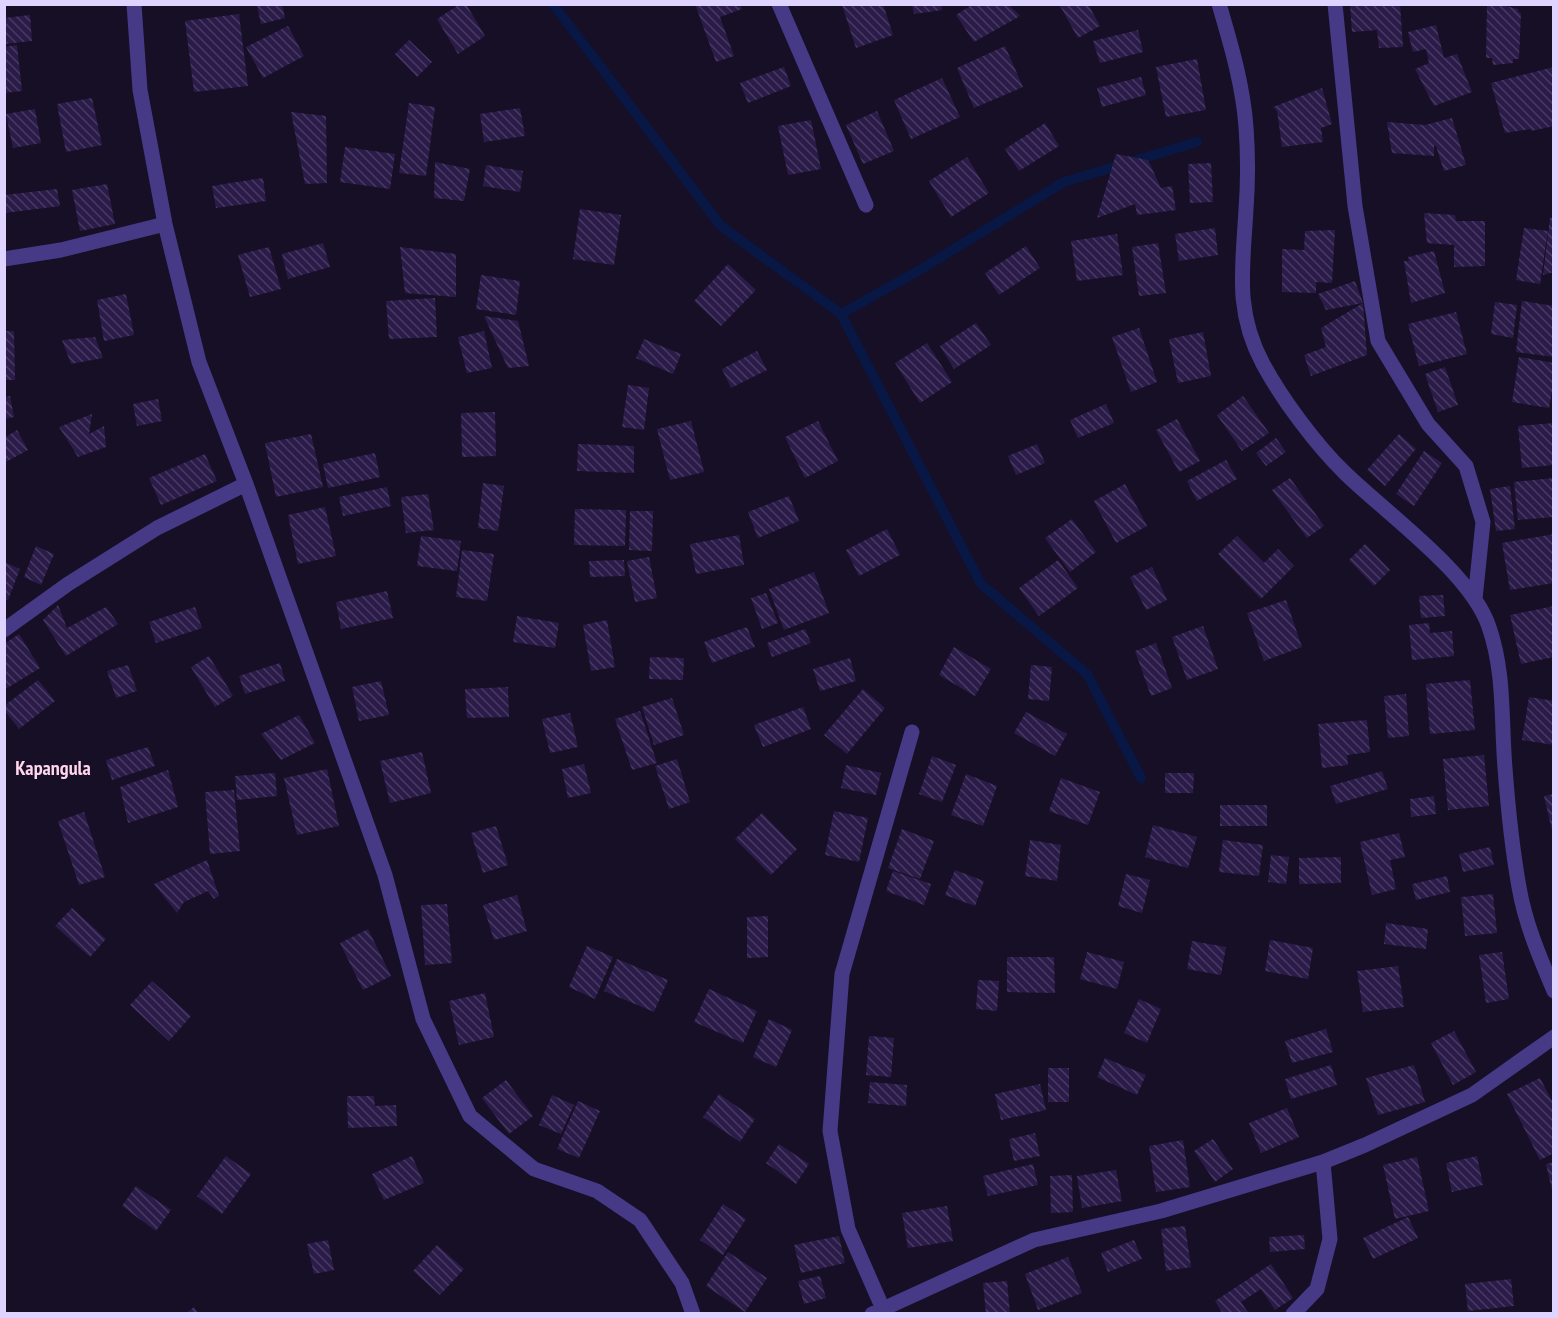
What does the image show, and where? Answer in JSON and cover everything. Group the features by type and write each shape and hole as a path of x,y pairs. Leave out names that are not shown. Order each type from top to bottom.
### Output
{"street":[{"path":"134,4 140,90 165,224 199,362 246,484 386,875 423,1019 470,1116 534,1169 597,1191 640,1220 682,1283 693,1314"},
{"path":"779,4 866,205"},
{"path":"1219,4 1236,65 1246,127 1246,207 1241,270 1244,317 1262,363 1294,413 1342,470 1444,562 1475,599 1489,626 1502,678 1502,725 1508,803 1519,890 1538,953 1554,991"},
{"path":"1335,4 1355,206 1378,341 1428,424 1466,466 1483,522 1475,599"},
{"path":"4,259 61,250 165,224"},
{"path":"4,630 68,585 157,528 246,484"},
{"path":"912,732 842,974 830,1131 848,1229 877,1311 1034,1240 1161,1211 1323,1162 1472,1095 1554,1037"},
{"path":"1293,1314 1317,1289 1330,1239 1323,1162"}],"building":[{"path":"282,4 285,18 261,24 257,6"},
{"path":"460,4 466,4 485,36 458,54 437,19"},
{"path":"695,4 740,4 742,9 720,17 734,56 716,62"},
{"path":"883,4 893,35 856,48 842,5"},
{"path":"912,4 941,4 942,10 914,14"},
{"path":"973,4 1008,4 1020,16 974,42 956,15"},
{"path":"1059,4 1088,4 1100,26 1078,38"},
{"path":"1400,4 1403,47 1379,48 1377,30 1352,32 1350,5"},
{"path":"1487,4 1518,9 1521,13 1519,59 1513,59 1513,63 1493,65 1492,58 1486,58"},
{"path":"239,14 248,86 194,92 185,21"},
{"path":"30,15 32,41 4,44 4,18"},
{"path":"1436,25 1444,58 1457,54 1472,92 1434,106 1415,69 1429,63 1426,49 1413,52 1408,32"},
{"path":"288,26 304,56 263,78 246,47"},
{"path":"1138,30 1143,52 1100,63 1093,41"},
{"path":"409,40 432,62 417,77 395,54"},
{"path":"17,45 22,91 4,93 4,47"},
{"path":"1005,46 1023,87 974,108 957,68"},
{"path":"1197,59 1206,110 1166,117 1156,67"},
{"path":"784,67 791,86 748,103 740,83"},
{"path":"1554,67 1554,126 1505,133 1491,83"},
{"path":"1141,77 1146,95 1102,107 1097,88"},
{"path":"942,78 960,117 911,139 894,100"},
{"path":"1322,88 1332,124 1321,128 1323,142 1282,147 1277,111 1273,107"},
{"path":"92,98 102,145 66,152 57,104"},
{"path":"409,103 435,107 426,176 399,173"},
{"path":"520,108 525,136 484,142 480,114"},
{"path":"35,109 41,143 13,148 6,114"},
{"path":"877,111 894,151 863,164 846,125"},
{"path":"291,112 326,116 327,183 305,184"},
{"path":"1452,118 1466,165 1444,171 1436,146 1434,146 1434,156 1392,153 1387,122 1425,125"},
{"path":"811,120 821,169 788,175 778,126"},
{"path":"1045,123 1059,146 1019,171 1005,149"},
{"path":"345,147 395,154 390,189 340,182"},
{"path":"1116,154 1148,160 1161,188 1172,186 1176,210 1137,215 1135,204 1097,218"},
{"path":"967,157 989,193 951,217 929,181"},
{"path":"435,162 470,169 464,201 434,198"},
{"path":"1211,163 1213,202 1190,203 1188,164"},
{"path":"486,165 523,171 520,192 483,186"},
{"path":"263,178 266,201 216,208 212,186"},
{"path":"107,184 115,224 80,231 72,190"},
{"path":"57,189 60,206 5,213 4,195"},
{"path":"580,209 621,215 614,265 573,259"},
{"path":"1424,213 1455,215 1456,221 1485,221 1485,266 1454,267 1454,245 1427,243"},
{"path":"1550,218 1554,218 1554,272 1543,275"},
{"path":"1215,228 1218,255 1179,261 1175,234"},
{"path":"1524,228 1548,231 1540,284 1516,280"},
{"path":"1335,230 1332,283 1316,282 1316,293 1282,292 1282,249 1304,250 1305,231"},
{"path":"1117,234 1123,275 1077,281 1071,241"},
{"path":"323,243 330,267 288,279 282,254"},
{"path":"1158,243 1166,293 1139,296 1132,247"},
{"path":"1026,246 1040,268 999,295 985,273"},
{"path":"269,247 281,289 250,297 238,255"},
{"path":"400,247 456,254 456,297 405,293"},
{"path":"1434,251 1445,293 1411,303 1404,261 1409,261 1408,257"},
{"path":"728,264 756,290 721,326 694,301"},
{"path":"481,275 520,281 516,315 476,309"},
{"path":"1355,281 1363,303 1326,310 1318,294"},
{"path":"126,294 134,335 104,341 97,300"},
{"path":"435,298 437,337 389,339 386,301"},
{"path":"1522,301 1554,306 1554,357 1516,352"},
{"path":"1495,302 1517,305 1513,338 1491,334"},
{"path":"1363,303 1367,355 1311,376 1304,355 1326,347 1321,328"},
{"path":"1456,312 1467,354 1419,366 1408,324"},
{"path":"484,316 518,321 529,366 508,368"},
{"path":"976,323 991,345 954,369 940,346"},
{"path":"1139,328 1157,382 1131,392 1112,337"},
{"path":"4,331 14,331 15,380 4,380"},
{"path":"484,331 492,368 467,373 458,337"},
{"path":"1203,332 1211,376 1178,383 1169,339"},
{"path":"95,337 103,358 71,364 62,340"},
{"path":"644,339 681,354 673,374 636,358"},
{"path":"927,343 952,382 920,403 895,363"},
{"path":"757,351 767,370 731,388 722,369"},
{"path":"1519,357 1554,363 1554,380 1549,408 1512,402"},
{"path":"1445,367 1458,405 1438,412 1425,374"},
{"path":"628,385 649,388 644,430 622,427"},
{"path":"10,396 14,417 4,419 4,397"},
{"path":"1243,396 1269,433 1242,451 1217,415"},
{"path":"158,399 162,421 137,426 133,404"},
{"path":"1106,404 1114,423 1078,438 1070,420"},
{"path":"495,412 496,456 462,457 461,413"},
{"path":"92,414 89,434 104,426 106,447 78,457 59,427"},
{"path":"1177,419 1200,461 1179,472 1156,430"},
{"path":"691,421 704,472 670,480 657,429"},
{"path":"818,421 838,461 805,478 785,437"},
{"path":"1554,423 1554,465 1522,468 1518,426"},
{"path":"17,430 28,450 4,463 4,438"},
{"path":"311,434 323,487 276,497 265,443"},
{"path":"1399,434 1416,449 1385,486 1367,470"},
{"path":"1276,438 1286,452 1266,466 1256,453"},
{"path":"578,444 634,446 634,473 577,471"},
{"path":"1037,444 1045,463 1016,475 1008,456"},
{"path":"1424,451 1442,463 1414,506 1396,494"},
{"path":"375,453 380,477 328,488 323,464"},
{"path":"205,454 217,481 161,505 149,478"},
{"path":"1226,460 1237,479 1197,501 1187,481"},
{"path":"1290,478 1324,526 1307,538 1272,490"},
{"path":"1554,478 1554,517 1518,520 1514,482"},
{"path":"483,483 504,486 498,531 478,528"},
{"path":"1125,484 1147,526 1116,543 1094,501"},
{"path":"1510,486 1515,529 1496,531 1490,489"},
{"path":"387,487 391,506 343,516 339,497"},
{"path":"428,494 434,530 406,533 401,497"},
{"path":"789,496 799,521 758,538 748,512"},
{"path":"325,507 336,556 298,564 288,515"},
{"path":"575,509 626,510 625,546 574,545"},
{"path":"630,511 653,511 652,551 629,550"},
{"path":"1072,519 1096,552 1070,572 1045,538"},
{"path":"887,529 900,555 859,576 846,550"},
{"path":"1554,534 1554,583 1510,590 1502,543"},
{"path":"739,535 744,565 696,574 690,544"},
{"path":"421,536 461,541 457,571 417,566"},
{"path":"1237,536 1264,563 1278,549 1294,566 1261,599 1218,554"},
{"path":"1365,544 1390,570 1374,586 1349,560"},
{"path":"36,546 54,554 41,585 24,577"},
{"path":"462,550 494,554 487,601 456,597"},
{"path":"649,557 657,598 635,602 627,561"},
{"path":"624,560 625,576 590,577 589,561"},
{"path":"1058,560 1078,588 1039,616 1019,588"},
{"path":"4,562 20,569 8,600 4,599"},
{"path":"1152,567 1167,600 1146,610 1130,577"},
{"path":"814,572 829,613 784,630 769,589"},
{"path":"387,591 393,618 341,629 336,602"},
{"path":"766,593 778,623 762,629 751,598"},
{"path":"1443,595 1445,616 1421,618 1419,596"},
{"path":"1286,600 1302,647 1264,661 1247,613"},
{"path":"58,605 67,628 106,607 118,624 66,656 43,620"},
{"path":"1554,606 1554,657 1521,664 1510,615"},
{"path":"195,607 202,628 156,643 149,622"},
{"path":"517,616 559,623 555,648 513,642"},
{"path":"607,620 615,667 591,671 583,625"},
{"path":"1429,623 1430,633 1452,631 1454,656 1412,660 1409,625"},
{"path":"1203,626 1218,669 1187,680 1172,637"},
{"path":"747,627 755,647 712,663 704,642"},
{"path":"805,629 811,643 772,657 767,643"},
{"path":"19,634 40,668 4,690 4,644"},
{"path":"1156,643 1172,688 1151,696 1135,651"},
{"path":"954,647 991,669 975,696 939,675"},
{"path":"209,656 233,696 215,707 191,667"},
{"path":"650,657 684,658 683,680 649,679"},
{"path":"850,658 856,681 820,691 813,669"},
{"path":"280,663 285,681 245,694 239,676"},
{"path":"128,665 137,691 116,698 107,671"},
{"path":"1031,665 1052,667 1049,701 1028,699"},
{"path":"38,680 55,701 19,729 4,710 4,706"},
{"path":"1470,680 1475,730 1430,734 1426,684"},
{"path":"381,681 389,715 359,721 352,687"},
{"path":"508,687 509,717 467,718 465,689"},
{"path":"863,689 885,708 847,754 824,735"},
{"path":"1406,694 1409,736 1388,738 1384,696"},
{"path":"1529,697 1554,701 1554,745 1522,740"},
{"path":"672,698 684,735 654,745 642,707"},
{"path":"803,707 811,729 763,747 754,725"},
{"path":"640,711 657,763 632,770 615,719"},
{"path":"1026,712 1067,734 1055,756 1014,733"},
{"path":"570,713 578,747 550,753 542,719"},
{"path":"299,715 315,743 281,760 261,734"},
{"path":"1367,720 1370,752 1347,755 1348,765 1322,768 1318,724"},
{"path":"148,747 155,766 112,780 106,760"},
{"path":"422,752 431,793 390,803 380,761"},
{"path":"1484,755 1489,806 1448,810 1443,759"},
{"path":"932,756 956,765 942,802 919,794"},
{"path":"677,759 690,802 669,809 655,766"},
{"path":"584,764 591,793 568,798 562,769"},
{"path":"846,765 881,773 876,795 841,788"},
{"path":"327,769 339,826 297,835 284,778"},
{"path":"168,770 178,807 128,823 120,787"},
{"path":"1382,771 1388,789 1336,804 1330,786"},
{"path":"275,773 277,796 237,800 235,776"},
{"path":"1165,773 1194,773 1193,793 1165,793"},
{"path":"966,774 997,786 983,826 951,815"},
{"path":"1061,778 1100,792 1088,825 1049,811"},
{"path":"234,790 240,851 210,854 205,792"},
{"path":"1554,794 1554,835 1553,835 1544,796"},
{"path":"1434,796 1436,814 1411,817 1410,799"},
{"path":"1220,805 1267,805 1267,826 1220,826"},
{"path":"834,811 868,818 859,862 825,855"},
{"path":"84,812 105,877 79,885 58,821"},
{"path":"762,813 797,849 771,875 735,839"},
{"path":"1153,825 1197,837 1188,868 1145,857"},
{"path":"496,826 508,865 483,873 471,833"},
{"path":"902,829 934,841 920,879 888,868"},
{"path":"1399,833 1405,857 1390,860 1396,889 1372,895 1360,842"},
{"path":"1030,840 1061,845 1057,881 1025,876"},
{"path":"1223,840 1263,845 1259,876 1219,872"},
{"path":"1490,847 1494,865 1463,872 1459,854"},
{"path":"1271,855 1289,857 1286,884 1268,882"},
{"path":"1341,857 1341,883 1299,884 1299,858"},
{"path":"207,860 219,896 214,899 208,891 184,902 177,913 154,884"},
{"path":"955,870 984,881 975,906 945,895"},
{"path":"893,871 931,884 924,905 886,891"},
{"path":"1126,874 1150,880 1142,913 1118,906"},
{"path":"1447,876 1450,892 1416,900 1412,884"},
{"path":"1493,894 1497,933 1465,936 1461,897"},
{"path":"517,895 527,931 494,940 483,905"},
{"path":"447,904 452,963 425,965 421,905"},
{"path":"72,908 106,939 90,957 55,926"},
{"path":"768,916 768,957 747,958 747,917"},
{"path":"1386,923 1428,929 1426,949 1384,944"},
{"path":"368,929 391,976 363,990 340,943"},
{"path":"1270,940 1313,948 1308,979 1265,971"},
{"path":"1192,941 1226,947 1221,975 1187,969"},
{"path":"587,946 613,957 595,999 569,987"},
{"path":"1087,952 1124,962 1117,989 1080,979"},
{"path":"1502,952 1509,999 1486,1003 1479,955"},
{"path":"1007,957 1054,957 1055,993 1007,992"},
{"path":"617,959 668,980 654,1012 604,991"},
{"path":"1398,966 1404,1007 1363,1012 1357,971"},
{"path":"978,980 999,981 997,1011 976,1009"},
{"path":"152,981 191,1016 169,1041 130,1005"},
{"path":"709,989 757,1011 743,1043 694,1022"},
{"path":"485,993 494,1037 459,1045 449,1001"},
{"path":"1139,999 1161,1009 1147,1043 1124,1033"},
{"path":"769,1019 792,1030 776,1067 753,1057"},
{"path":"1326,1029 1333,1052 1292,1063 1285,1041"},
{"path":"1454,1031 1476,1072 1453,1085 1431,1043"},
{"path":"869,1036 894,1038 891,1077 866,1075"},
{"path":"1105,1058 1146,1075 1137,1095 1097,1077"},
{"path":"1331,1065 1337,1085 1291,1099 1285,1079"},
{"path":"1414,1065 1425,1102 1378,1115 1366,1078"},
{"path":"1048,1068 1069,1068 1069,1102 1048,1102"},
{"path":"1540,1078 1554,1105 1554,1153 1540,1160 1507,1094"},
{"path":"506,1080 533,1116 509,1134 482,1098"},
{"path":"870,1082 907,1085 906,1106 868,1103"},
{"path":"1040,1084 1046,1110 1001,1120 995,1094"},
{"path":"719,1094 755,1119 740,1142 703,1117"},
{"path":"552,1095 574,1105 561,1134 539,1125"},
{"path":"347,1096 374,1096 375,1106 396,1105 397,1126 348,1128"},
{"path":"578,1101 600,1111 579,1158 557,1149"},
{"path":"1287,1108 1299,1137 1261,1153 1249,1123"},
{"path":"1035,1133 1040,1156 1014,1161 1009,1139"},
{"path":"1213,1139 1233,1169 1215,1182 1194,1151"},
{"path":"1183,1140 1190,1187 1156,1192 1149,1146"},
{"path":"779,1144 809,1164 796,1184 766,1163"},
{"path":"226,1156 251,1174 222,1214 197,1196"},
{"path":"412,1156 424,1183 384,1200 372,1174"},
{"path":"1477,1156 1483,1185 1452,1192 1446,1163"},
{"path":"1417,1157 1429,1211 1395,1219 1383,1165"},
{"path":"1554,1162 1554,1194 1553,1195 1546,1164"},
{"path":"1033,1164 1038,1185 988,1196 983,1176"},
{"path":"1116,1170 1122,1201 1082,1208 1077,1176"},
{"path":"1072,1175 1073,1212 1051,1213 1050,1176"},
{"path":"136,1186 171,1210 156,1231 122,1206"},
{"path":"723,1204 746,1219 723,1255 700,1240"},
{"path":"947,1206 953,1241 908,1248 902,1213"},
{"path":"1408,1217 1418,1238 1373,1259 1363,1238"},
{"path":"1185,1226 1191,1267 1166,1271 1161,1229"},
{"path":"1304,1235 1305,1249 1270,1252 1269,1237"},
{"path":"839,1236 845,1263 801,1273 794,1245"},
{"path":"328,1240 334,1270 314,1274 307,1244"},
{"path":"1134,1240 1142,1259 1108,1272 1101,1253"},
{"path":"437,1245 464,1269 440,1295 413,1271"},
{"path":"728,1252 767,1278 745,1312 706,1286"},
{"path":"1068,1257 1082,1293 1038,1310 1025,1274"},
{"path":"1271,1264 1293,1298 1275,1310 1261,1289 1241,1302 1249,1314 1223,1314 1215,1301"},
{"path":"820,1276 826,1298 804,1304 798,1281"},
{"path":"1511,1279 1514,1306 1468,1311 1465,1284"},
{"path":"1007,1281 1010,1314 986,1314 983,1283"},
{"path":"194,1307 199,1314 185,1314"}],"waterway":[{"path":"553,4 721,226 841,314 981,584 1087,674 1141,778"},
{"path":"841,314 918,271 1064,182 1197,142"}],"district":[{"name":"Kapangula","path":"53,768"}]}
